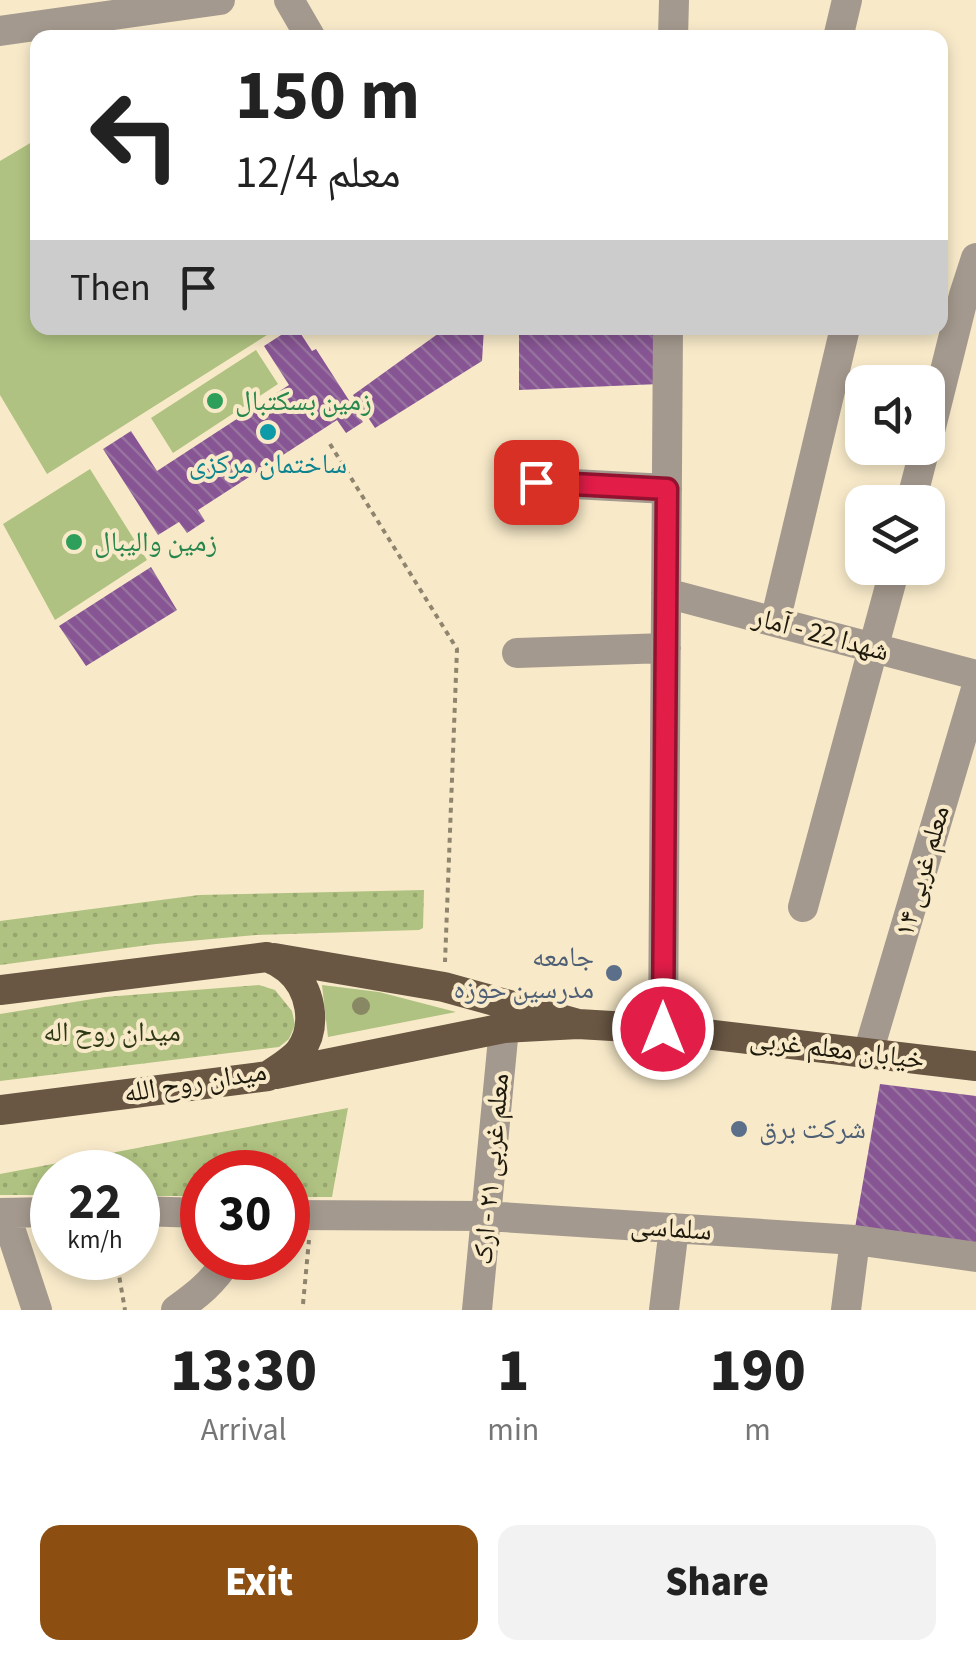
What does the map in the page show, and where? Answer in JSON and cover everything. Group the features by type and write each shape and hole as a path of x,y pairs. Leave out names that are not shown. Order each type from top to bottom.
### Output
{"main road":[{"name":"خیابان معلم غربی","path":"267,957 444,987 578,1024"},
{"path":"0,990 267,957"},
{"name":"میدان روح الله","path":"0,1110 268,1076 299,1052 311,1018 303,987 286,966 267,957"},
{"name":"خیابان معلم غربی","path":"268,1076 504,1028 578,1024 663,1029 976,1066"}],"street":[{"path":"0,30 220,0"},
{"path":"289,0 306,30"},
{"path":"674,0 674,30"},
{"path":"840,30 848,0"},
{"path":"944,365 960,294 976,258"},
{"path":"663,1029 668,335"},
{"path":"775,622 843,335"},
{"path":"536,482 667,489"},
{"path":"803,907 891,585"},
{"name":"شهدا 22 - آمار","path":"666,593 976,675"},
{"path":"517,653 666,648"},
{"name":"معلم غربی ۱۴","path":"868,1052 976,689"},
{"name":"معلم غربی ۲۱ - ارک","path":"477,1310 504,1028"},
{"path":"30,1212 2,1213 37,1310"},
{"name":"سلماسی","path":"310,1215 486,1216 855,1240 976,1257"},
{"path":"664,1310 674,1228"},
{"path":"846,1310 855,1240"},
{"path":"176,1310 211,1280"}],"path":[{"path":"330,444 456,648 444,987"},
{"path":"120,1280 125,1310"},
{"path":"302,1280 303,1304"}],"green space":[{"path":"30,143 30,335 267,335 47,474 0,395 0,161"},
{"name":"زمین بسکتبال","path":"256,350 278,384 173,453 151,418"},
{"name":"زمین والیبال","path":"90,469 147,560 55,620 3,524"},
{"path":"424,890 423,928 419,930 256,935 0,965 0,921 199,895"},
{"name":"میدان روح اله","path":"259,985 275,990 292,1011 295,1025 289,1039 279,1047 0,1081 0,1014 105,997"},
{"path":"322,985 379,992 456,1012 328,1037"},
{"path":"348,1108 332,1197 310,1197 310,1150 180,1150 180,1196 160,1196 160,1150 127,1150"},
{"path":"30,1168 30,1195 0,1195 0,1174"}],"building":[{"name":"ساختمان مرکزی","path":"281,335 302,335 312,351 316,349 363,422 346,433 337,420 198,510 205,521 187,533 179,522 158,535 103,449 131,431 157,471 289,385 264,346"},
{"path":"436,335 484,335 482,361 375,428 353,395"},
{"path":"519,335 654,335 659,384 519,390"},
{"path":"151,567 177,610 86,666 59,626"},
{"path":"880,1084 976,1096 976,1245 855,1228"}],"place":[{"name":"زمین بسکتبال","path":"215,401"},
{"name":"ساختمان مرکزی","path":"268,432"},
{"name":"زمین والیبال","path":"74,542"},
{"name":"جامعه مدرسین حوزه","path":"614,973"},
{"name":"شرکت برق","path":"739,1129"}],"route":[{"path":"536,482 667,489 663,1029"}]}
